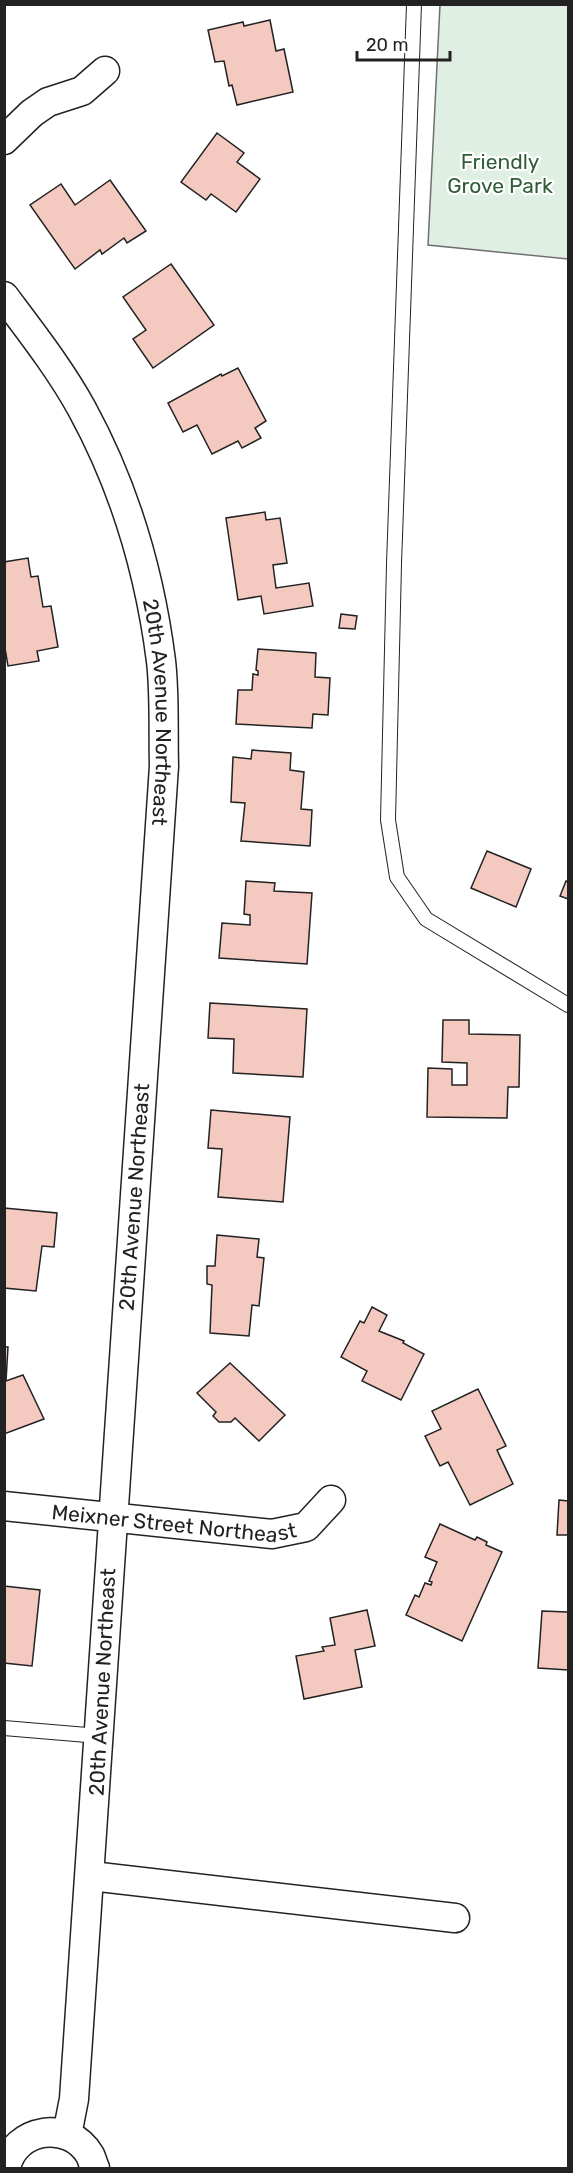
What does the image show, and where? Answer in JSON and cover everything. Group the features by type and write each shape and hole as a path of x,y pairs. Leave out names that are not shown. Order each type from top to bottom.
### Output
{"street":[{"path":"4,140 32,113 48,102 82,91 105,71"},
{"name":"20th Avenue Northeast","path":"4,296 42,346 82,408 114,476 135,539 152,602 161,664 164,766 112,1518 91,1876 74,2100 67,2135"},
{"name":"Meixner Street Northeast","path":"4,1506 272,1534 306,1527 331,1500"},
{"path":"91,1876 455,1918"},
{"path":"6,2169 7,2162 15,2149 25,2139 38,2133 53,2132 67,2135 80,2143 90,2155 95,2169"}],"lane":[{"path":"414,4 394,564 388,820 397,877 426,920 568,1005"},
{"path":"4,1728 99,1736"}],"green space":[{"name":"Friendly Grove Park","path":"440,5 568,5 568,259 428,245"}],"building":[{"path":"270,20 276,51 284,49 293,92 237,105 232,85 229,86 224,61 215,62 208,30 243,22 244,26"},
{"path":"217,133 244,153 237,162 260,179 236,212 211,194 206,200 181,182"},
{"path":"110,180 146,231 127,243 124,238 102,254 100,250 75,269 30,205 61,184 75,205"},
{"path":"171,264 214,325 153,368 133,339 146,330 123,297"},
{"path":"238,368 266,421 255,428 261,438 242,448 238,441 212,454 197,425 183,432 168,403 221,374 222,376"},
{"path":"265,512 266,520 280,518 287,563 273,565 276,588 309,583 313,606 264,614 261,596 238,600 226,518"},
{"path":"28,558 31,577 38,576 43,607 51,606 58,647 37,651 39,661 8,666 4,642 4,562"},
{"path":"341,614 357,616 355,629 339,628"},
{"path":"258,649 316,653 315,677 330,678 328,715 313,714 312,728 236,724 238,690 252,690 253,674 258,675 256,670"},
{"path":"252,750 291,753 290,770 304,772 301,809 312,810 310,846 241,841 245,803 231,802 233,757 251,759"},
{"path":"487,851 531,869 516,907 471,888"},
{"path":"246,881 275,883 274,891 312,893 307,964 219,958 222,923 250,925 250,915 244,914"},
{"path":"566,881 568,882 568,899 560,896"},
{"path":"210,1003 307,1009 303,1077 233,1073 234,1039 208,1038"},
{"path":"443,1020 469,1020 469,1034 520,1035 519,1087 508,1087 507,1118 427,1117 428,1068 452,1069 452,1085 467,1085 467,1063 442,1062"},
{"path":"211,1110 290,1117 283,1202 218,1197 222,1149 208,1148"},
{"path":"4,1208 57,1213 54,1247 42,1246 36,1291 4,1288"},
{"path":"217,1235 259,1239 257,1257 264,1258 259,1306 252,1305 249,1336 210,1333 212,1285 207,1284 207,1266 215,1266"},
{"path":"372,1307 387,1315 379,1331 404,1341 403,1343 424,1354 401,1400 362,1381 367,1371 341,1357 360,1321 364,1323"},
{"path":"4,1347 8,1347 6,1381 23,1375 44,1419 4,1434"},
{"path":"230,1363 285,1415 259,1441 235,1418 231,1422 219,1422 213,1416 216,1412 197,1393"},
{"path":"478,1389 506,1446 497,1450 513,1484 470,1505 448,1462 440,1466 425,1436 441,1429 432,1411"},
{"path":"559,1500 568,1501 568,1535 557,1535"},
{"path":"440,1524 475,1540 477,1537 487,1542 486,1545 502,1552 462,1641 406,1615 415,1595 419,1597 425,1583 431,1585 432,1582 429,1581 437,1562 425,1557"},
{"path":"4,1586 40,1590 32,1666 4,1663"},
{"path":"367,1610 375,1646 355,1650 362,1687 304,1699 296,1656 324,1651 322,1647 335,1645 330,1618"},
{"path":"542,1611 568,1612 568,1670 538,1668"}]}
